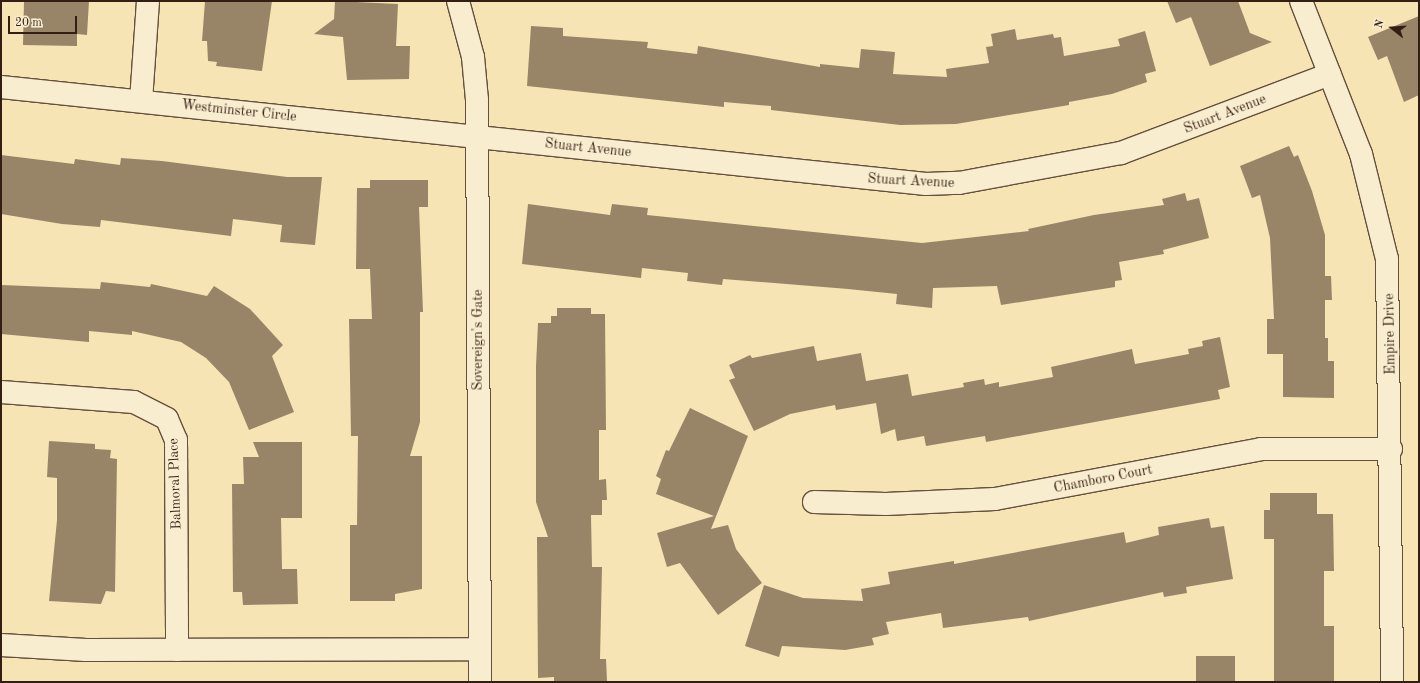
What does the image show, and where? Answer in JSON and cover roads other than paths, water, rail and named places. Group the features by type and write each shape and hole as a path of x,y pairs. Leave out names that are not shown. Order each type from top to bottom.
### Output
{"street":[{"path":"141,101 148,1"},
{"name":"Sovereign's Gate","path":"458,1 473,57 477,137 480,682"},
{"name":"Empire Drive","path":"1301,1 1365,165 1387,259 1391,449 1392,682"},
{"name":"Stuart Avenue","path":"477,137 886,181 959,184 1121,153 1330,74"},
{"name":"Westminster Circle","path":"1,87 477,137"},
{"name":"Balmoral Place","path":"1,392 134,402 168,419 176,440 177,650"},
{"name":"Chamboro Court","path":"814,502 886,504 995,499 1262,449 1391,449"},
{"path":"1,645 86,650 480,649"}]}
